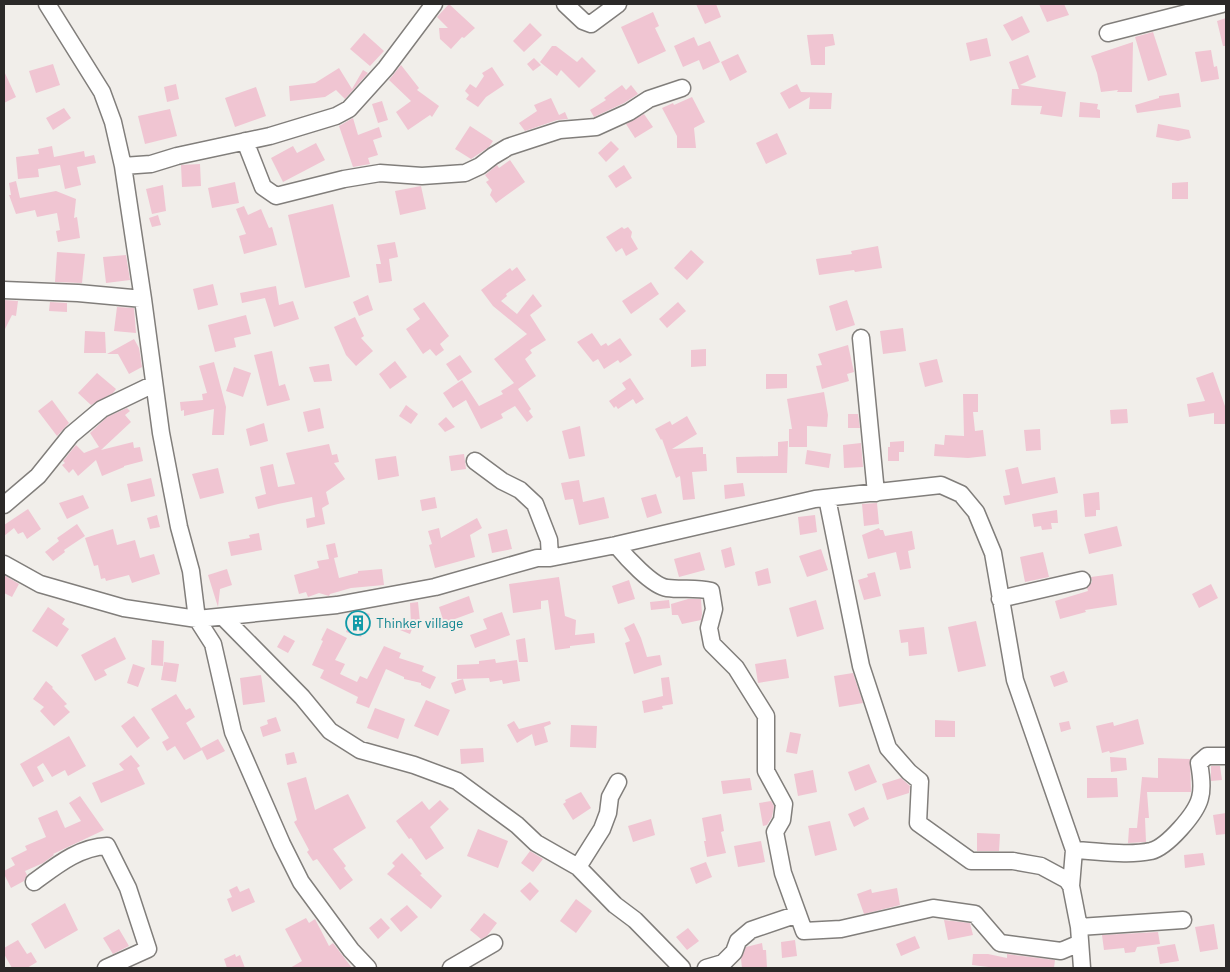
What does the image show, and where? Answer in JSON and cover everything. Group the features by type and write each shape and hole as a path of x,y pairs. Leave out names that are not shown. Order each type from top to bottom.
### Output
{"street":[{"path":"47,4 102,92 113,122 124,166 144,299 161,433 179,527 191,571 197,619 213,644 233,732 301,882 351,950 368,968"},
{"path":"124,166 151,164 313,124 336,116 349,109 386,68 434,4"},
{"path":"564,4 582,21 591,24 618,4"},
{"path":"1108,33 1194,8 1222,4"},
{"path":"245,141 263,186 276,196 344,179 380,173 422,176 465,173 480,166 508,147 560,130 596,127 629,112 649,99 682,88"},
{"path":"4,290 78,293 144,299"},
{"path":"861,338 876,492"},
{"path":"4,505 38,476 71,435 102,409 154,384"},
{"path":"475,461 486,470 520,490 536,504 549,540 550,558"},
{"path":"4,564 40,584 124,608 197,619 222,617 357,602 435,587 536,558 550,558 616,546 827,498 941,486 961,494 976,512 993,553 1015,680 1074,850 1071,886 1082,968"},
{"path":"827,498 861,666 888,748 909,772 920,781 918,824 971,861 1013,861 1041,866 1067,880 1071,886"},
{"path":"616,546 635,566 664,588 700,588 711,591 714,609 709,628 712,644 736,668 766,716 766,771 784,804 782,820 775,832 783,873 804,931 841,929 934,908 975,914 1000,943 1061,951 1079,935 1183,920"},
{"path":"1000,599 1082,580"},
{"path":"222,617 302,697 330,732 360,750 414,765 457,781 518,825 536,843 578,867 616,905 635,920 682,968"},
{"path":"1074,850 1132,853 1154,850 1177,832 1196,807 1201,797 1199,763 1207,756 1226,756"},
{"path":"578,867 602,829 608,813 610,797 618,782"},
{"path":"34,882 67,858 99,846 107,846 128,888 148,949 106,968"},
{"path":"706,968 723,963 734,952 738,941 751,930 798,914"},
{"path":"451,968 494,944"}],"building":[{"path":"449,4 475,28 464,38 462,37 451,49 440,39 439,28 448,28 437,17"},
{"path":"696,4 716,4 721,17 705,24"},
{"path":"1039,4 1064,4 1069,15 1047,22"},
{"path":"653,12 659,26 655,28 666,51 638,64 621,27"},
{"path":"1022,16 1030,32 1012,41 1003,25"},
{"path":"1226,18 1226,46 1223,46 1217,21"},
{"path":"530,23 542,35 524,52 513,41"},
{"path":"1153,32 1167,75 1148,81 1135,37"},
{"path":"364,33 384,51 370,66 350,49"},
{"path":"833,34 835,45 825,47 825,65 811,65 807,35"},
{"path":"694,37 698,46 710,41 720,62 703,70 699,60 683,67 674,46"},
{"path":"987,38 991,56 970,61 966,43"},
{"path":"1133,42 1132,92 1117,92 1118,90 1101,92 1091,56"},
{"path":"552,46 556,46 577,62 582,57 596,71 579,88 561,70 557,76 540,62"},
{"path":"1211,50 1214,67 1217,66 1219,79 1201,82 1195,52"},
{"path":"738,54 747,72 730,81 721,62"},
{"path":"1028,55 1036,77 1020,85 1066,92 1062,117 1040,114 1042,106 1011,105 1012,89 1019,89 1009,62"},
{"path":"534,58 541,65 533,71 527,64"},
{"path":"53,64 60,85 36,93 29,71"},
{"path":"401,65 419,88 417,90 439,106 432,117 430,115 408,130 396,112 411,101 389,80"},
{"path":"492,67 504,85 486,97 478,107 466,99 469,95 465,91 470,84 476,88 484,76 482,73"},
{"path":"339,68 352,89 363,70 368,73 345,99 336,90 325,97 290,101 289,86 315,83"},
{"path":"4,71 16,97 4,103"},
{"path":"176,84 179,99 167,102 164,87"},
{"path":"797,84 801,92 832,93 831,109 809,109 810,97 789,109 780,93"},
{"path":"622,85 626,90 631,85 638,94 594,117 590,110 606,100 604,98"},
{"path":"256,87 266,116 235,127 225,98"},
{"path":"1179,93 1181,107 1137,113 1135,105 1159,98 1159,96"},
{"path":"692,97 705,122 694,128 696,148 677,148 677,136 662,108"},
{"path":"551,98 559,115 565,112 568,119 557,120 525,131 519,123 537,111 534,105"},
{"path":"382,101 388,120 378,123 372,104"},
{"path":"1080,102 1098,104 1097,109 1100,110 1100,118 1079,117"},
{"path":"64,108 71,118 53,130 46,118"},
{"path":"170,109 177,136 145,144 138,116"},
{"path":"644,114 653,127 635,138 626,124"},
{"path":"353,118 358,135 379,127 382,137 373,140 378,155 368,158 370,164 353,167 339,126"},
{"path":"1158,124 1189,130 1191,138 1178,141 1156,137"},
{"path":"470,126 493,141 489,147 471,159 455,149"},
{"path":"777,133 787,154 766,164 756,143"},
{"path":"611,141 619,149 606,162 598,153"},
{"path":"316,143 325,160 283,182 271,158 293,146 297,153"},
{"path":"52,146 54,157 84,151 85,157 94,155 96,163 77,167 81,185 65,189 60,165 38,169 39,177 18,179 16,157 39,154 38,149"},
{"path":"510,160 525,182 496,203 490,195 492,190 486,182 489,180 485,175 497,165 499,168"},
{"path":"200,164 201,186 182,187 181,165"},
{"path":"624,165 632,178 616,188 608,176"},
{"path":"16,181 20,198 56,191 76,199 74,218 77,217 80,238 58,242 56,231 60,230 57,213 37,217 35,210 16,214 9,195 11,195 9,183"},
{"path":"235,182 239,203 212,208 208,188"},
{"path":"1188,182 1188,199 1172,199 1172,183"},
{"path":"163,185 166,211 152,214 146,189"},
{"path":"421,186 426,209 400,215 395,191"},
{"path":"333,204 350,277 305,288 288,215"},
{"path":"244,206 248,215 261,209 269,228 272,227 277,245 244,254 239,236 246,234 236,209"},
{"path":"158,215 161,225 152,227 149,218"},
{"path":"622,227 624,229 628,227 632,232 631,237 638,249 626,256 622,248 616,252 606,237"},
{"path":"395,242 398,257 389,259 392,281 379,283 376,264 381,264 377,245"},
{"path":"878,246 882,268 819,275 816,259 852,254 851,251"},
{"path":"691,250 704,262 687,280 674,268"},
{"path":"57,252 85,254 82,283 55,282"},
{"path":"126,255 130,280 106,283 103,257"},
{"path":"517,267 526,280 506,294 507,296 501,301 517,314 533,294 542,306 530,315 546,340 530,350 532,353 525,359 536,376 518,389 531,409 529,411 533,417 527,422 515,406 501,414 503,418 481,429 466,400 453,408 443,393 462,380 479,406 503,394 501,391 514,383 494,359 527,334 493,306 481,290 510,268 512,271"},
{"path":"651,282 659,294 631,314 622,301"},
{"path":"213,284 218,305 198,310 193,289"},
{"path":"276,286 279,305 293,301 299,319 274,327 265,298 242,303 240,293"},
{"path":"368,295 373,310 359,316 353,302"},
{"path":"4,300 18,301 16,316 12,315 4,331"},
{"path":"847,300 855,325 836,331 829,306"},
{"path":"50,302 67,303 67,312 49,311"},
{"path":"424,302 449,336 440,344 444,350 436,356 430,349 423,354 406,329 420,319 413,309"},
{"path":"678,302 686,311 667,328 659,319"},
{"path":"117,307 134,308 136,333 114,331"},
{"path":"246,315 251,334 234,338 236,347 215,352 208,325"},
{"path":"355,317 364,336 361,338 373,351 356,366 346,355 334,327"},
{"path":"903,328 906,351 883,354 880,331"},
{"path":"85,331 105,332 106,353 84,353"},
{"path":"592,333 601,346 606,343 608,346 620,338 632,355 620,363 618,360 604,369 598,359 593,362 577,342"},
{"path":"134,339 139,348 142,367 129,374 118,354 107,354"},
{"path":"848,345 854,372 847,374 849,381 822,389 816,366 822,365 818,354"},
{"path":"706,349 706,366 691,367 691,350"},
{"path":"272,351 279,386 285,384 290,400 267,406 254,355"},
{"path":"460,355 472,372 458,381 446,364"},
{"path":"937,359 943,382 925,387 919,363"},
{"path":"395,361 407,377 390,389 379,374"},
{"path":"214,362 226,407 224,435 212,435 214,409 184,416 184,410 181,411 180,402 203,400 202,394 207,393 199,366"},
{"path":"329,364 332,381 314,382 309,367"},
{"path":"234,367 251,373 243,397 226,391"},
{"path":"1213,372 1226,409 1226,424 1214,424 1214,413 1189,417 1187,404 1205,401 1196,378"},
{"path":"97,373 116,389 113,393 91,405 78,393"},
{"path":"766,374 787,374 787,388 766,389"},
{"path":"630,378 644,399 636,404 633,399 618,409 616,406 614,408 609,401 626,389 622,383"},
{"path":"824,392 828,415 827,427 807,426 807,447 789,447 789,429 792,429 787,399"},
{"path":"963,394 978,394 978,412 973,412 975,431 983,430 986,456 968,458 934,456 935,444 944,445 945,435 964,436"},
{"path":"52,400 69,423 57,436 38,411"},
{"path":"406,405 418,414 411,424 399,416"},
{"path":"127,408 130,411 125,415 131,422 101,450 133,442 134,448 140,447 143,461 124,466 102,476 96,460 78,476 73,469 69,473 62,465 65,463 63,461 76,445 84,453 99,447 90,433 107,417"},
{"path":"320,408 324,428 308,432 303,412"},
{"path":"1127,409 1128,423 1111,424 1110,410"},
{"path":"848,414 858,414 860,428 848,428"},
{"path":"687,416 697,434 672,449 703,447 703,454 706,454 707,471 692,472 695,499 683,500 680,476 676,478 662,439 655,429 670,421 672,425"},
{"path":"446,417 455,427 445,432 438,424"},
{"path":"264,423 268,441 250,446 246,429"},
{"path":"580,426 585,456 569,459 562,431"},
{"path":"1040,429 1041,450 1026,451 1024,430"},
{"path":"788,441 787,473 737,473 736,457 778,456 778,442"},
{"path":"904,441 904,452 899,452 899,461 888,461 890,442"},
{"path":"861,443 863,467 844,468 843,445"},
{"path":"329,444 332,455 337,454 339,462 334,463 345,479 326,492 329,504 322,508 325,524 307,528 306,519 315,517 312,497 258,509 255,497 266,494 260,467 273,464 278,487 295,484 286,453"},
{"path":"807,450 831,454 829,468 805,464"},
{"path":"464,454 466,469 451,471 449,456"},
{"path":"396,456 399,476 378,480 375,459"},
{"path":"1018,467 1022,484 1055,477 1058,493 1005,505 1003,496 1010,495 1005,470"},
{"path":"218,468 224,493 200,499 192,474"},
{"path":"151,478 155,496 131,502 127,484"},
{"path":"579,480 583,502 604,497 609,518 579,525 573,499 565,500 561,483"},
{"path":"743,483 745,496 725,499 724,485"},
{"path":"1099,492 1100,510 1096,510 1096,516 1085,517 1083,494"},
{"path":"656,494 662,513 647,518 641,498"},
{"path":"83,495 89,508 67,519 59,503"},
{"path":"435,497 437,508 422,511 420,500"},
{"path":"877,503 879,524 864,526 862,504"},
{"path":"28,509 41,529 27,539 23,532 18,534 14,528 4,536 4,525"},
{"path":"1057,510 1058,523 1051,523 1052,529 1042,530 1041,526 1034,527 1032,514"},
{"path":"157,515 160,527 150,529 147,518"},
{"path":"815,515 817,532 800,535 798,517"},
{"path":"477,518 482,528 470,535 475,557 435,568 429,545 432,544 428,531 439,528 441,538"},
{"path":"77,524 85,536 64,550 65,552 53,561 45,552 59,541 57,538"},
{"path":"1117,526 1122,546 1089,554 1084,534"},
{"path":"879,528 883,530 885,536 912,531 915,549 908,551 911,568 900,570 896,552 868,559 862,535"},
{"path":"113,529 117,545 135,540 140,558 154,554 160,574 132,583 129,575 106,581 105,578 101,579 98,565 94,566 85,538"},
{"path":"507,529 512,549 492,553 488,534"},
{"path":"259,533 262,550 231,556 228,542 250,538 249,535"},
{"path":"335,543 338,557 334,558 339,578 358,573 358,571 382,569 384,585 351,588 330,594 329,596 319,593 308,597 306,592 299,594 294,575 319,568 317,561 329,559 326,545"},
{"path":"731,547 735,565 725,568 721,550"},
{"path":"821,549 828,570 807,577 799,556"},
{"path":"700,552 705,570 679,577 674,559"},
{"path":"1043,552 1049,577 1025,582 1020,557"},
{"path":"768,568 771,583 758,586 755,572"},
{"path":"227,569 232,585 220,589 218,607 208,575"},
{"path":"875,572 881,596 864,600 858,580 868,577 867,574"},
{"path":"1113,574 1117,605 1085,610 1086,612 1060,619 1055,601 1088,591 1087,588 1092,582 1091,577"},
{"path":"4,575 19,584 12,597 4,593"},
{"path":"559,577 565,616 576,620 575,635 594,633 595,643 555,650 548,600 541,601 541,609 513,613 509,584"},
{"path":"629,580 635,599 618,604 612,586"},
{"path":"1211,584 1218,598 1199,608 1192,594"},
{"path":"469,596 474,612 444,623 439,607"},
{"path":"688,599 701,599 701,620 682,624 678,615 672,615 671,604"},
{"path":"669,600 670,608 651,610 650,602"},
{"path":"816,600 824,629 797,637 789,608"},
{"path":"418,602 420,622 411,623 410,603"},
{"path":"48,607 65,619 62,624 69,629 57,647 32,631"},
{"name":"Thinker village","path":"360,611 370,614 361,637 346,632 353,612"},
{"path":"502,612 510,635 475,648 470,635 487,629 483,619"},
{"path":"404,620 414,624 410,634 400,630"},
{"path":"976,621 986,666 958,672 948,627"},
{"path":"634,623 647,657 660,655 662,665 634,674 625,643 630,641 624,628"},
{"path":"924,627 927,654 909,656 908,642 901,643 899,630"},
{"path":"327,628 347,638 335,660 345,664 340,674 357,682 360,676 367,679 384,646 401,653 399,658 424,666 422,671 436,677 430,689 421,685 421,683 404,679 404,677 386,669 369,708 356,703 358,697 320,678 324,670 312,665"},
{"path":"284,635 295,641 288,653 277,647"},
{"path":"115,637 126,659 104,670 107,675 95,681 81,655"},
{"path":"525,638 528,662 519,662 516,640"},
{"path":"152,640 164,641 163,666 151,665"},
{"path":"495,659 496,663 517,660 520,681 503,684 502,680 490,682 489,678 457,679 457,665 479,664 479,661"},
{"path":"786,659 789,678 758,683 755,664"},
{"path":"164,662 179,664 176,682 161,680"},
{"path":"133,664 145,668 138,687 127,683"},
{"path":"1064,671 1068,682 1054,687 1050,676"},
{"path":"853,673 863,703 839,707 834,676"},
{"path":"261,675 265,702 243,705 240,678"},
{"path":"669,677 673,704 662,706 663,709 644,713 642,701 663,696 661,678"},
{"path":"463,679 466,690 455,694 451,683"},
{"path":"46,681 67,704 64,706 70,712 54,726 40,711 44,707 33,699"},
{"path":"176,694 186,710 190,708 195,717 186,723 202,750 184,760 175,746 167,751 162,742 169,738 151,709"},
{"path":"426,700 450,710 438,736 414,726"},
{"path":"375,708 405,719 398,739 367,728"},
{"path":"134,716 150,738 137,748 121,726"},
{"path":"276,717 281,731 263,737 260,727 268,724 267,720"},
{"path":"1138,719 1144,744 1110,753 1109,751 1102,753 1096,726 1113,722 1114,726"},
{"path":"935,720 955,721 955,737 935,737"},
{"path":"514,721 519,729 550,721 551,724 544,727 548,742 535,746 532,734 517,743 507,725"},
{"path":"1069,721 1071,729 1061,732 1059,723"},
{"path":"571,725 597,726 596,748 570,747"},
{"path":"790,732 801,734 797,754 786,752"},
{"path":"69,736 86,766 68,776 65,770 52,777 43,763 37,767 44,781 33,787 20,764"},
{"path":"218,739 225,751 207,760 201,748"},
{"path":"483,748 484,762 461,764 460,749"},
{"path":"294,752 297,763 287,765 285,754"},
{"path":"131,755 140,766 137,768 145,784 101,803 92,783 124,770 119,764"},
{"path":"1110,757 1126,758 1127,770 1111,772"},
{"path":"1158,758 1190,759 1191,792 1147,792 1149,818 1145,818 1146,842 1128,843 1129,828 1137,828 1142,777 1158,778"},
{"path":"869,764 877,782 855,791 848,772"},
{"path":"1211,766 1220,766 1222,780 1211,781"},
{"path":"813,770 817,792 798,796 794,774"},
{"path":"306,777 315,810 348,794 366,828 333,849 346,866 344,868 353,880 340,890 317,859 313,861 294,822 297,820 287,783"},
{"path":"750,778 752,790 723,794 721,781"},
{"path":"901,778 910,786 909,793 887,800 882,784"},
{"path":"1087,778 1117,778 1118,797 1087,798"},
{"path":"581,792 591,808 573,820 563,804 566,802 565,800"},
{"path":"80,796 104,830 53,854 43,863 25,871 27,875 24,881 11,888 4,871 15,865 11,858 27,850 25,846 46,837 38,818 57,810 65,828 81,821 69,803"},
{"path":"440,800 449,809 430,827 444,848 426,860 411,838 409,839 396,821 422,801 429,810"},
{"path":"771,801 774,806 772,817 767,825 763,826 759,803"},
{"path":"864,807 869,819 854,827 848,814"},
{"path":"1226,813 1226,834 1216,835 1213,815"},
{"path":"721,814 724,831 721,832 726,853 707,857 702,818"},
{"path":"651,819 655,835 633,842 628,826"},
{"path":"830,821 837,850 815,856 808,826"},
{"path":"478,829 508,841 498,868 467,856"},
{"path":"977,833 1000,834 999,851 977,851"},
{"path":"761,841 765,862 738,867 734,846"},
{"path":"530,851 543,859 533,872 521,863"},
{"path":"402,853 422,874 420,875 442,896 431,909 387,874 395,866 392,863"},
{"path":"1203,853 1205,865 1185,868 1184,855"},
{"path":"706,862 712,877 696,884 690,868"},
{"path":"530,882 539,891 530,901 520,891"},
{"path":"237,886 240,892 249,888 255,902 232,912 227,899 232,897 229,890"},
{"path":"897,888 900,905 864,914 857,894 871,889 872,893"},
{"path":"576,899 592,911 576,933 560,921"},
{"path":"65,903 78,930 45,949 31,924"},
{"path":"407,905 418,917 401,932 390,919"},
{"path":"484,913 497,923 487,936 481,939 470,930"},
{"path":"306,918 309,923 315,919 329,946 333,943 352,968 290,968 302,961 285,929"},
{"path":"381,918 390,928 378,939 369,928"},
{"path":"944,920 970,923 973,935 948,940"},
{"path":"1214,924 1218,949 1200,952 1195,927"},
{"path":"688,928 699,941 687,950 676,937"},
{"path":"119,929 129,946 113,954 103,938"},
{"path":"1158,932 1160,944 1137,947 1135,952 1125,953 1124,948 1104,950 1102,935"},
{"path":"915,936 920,948 901,956 896,944"},
{"path":"18,940 27,954 31,952 37,962 27,968 12,968 4,954 4,948"},
{"path":"795,940 797,956 782,958 781,942"},
{"path":"762,943 763,950 766,950 767,968 742,968 741,959 746,947"},
{"path":"1175,944 1179,961 1160,964 1157,947"},
{"path":"235,954 236,957 240,955 245,968 227,968 224,959"},
{"path":"973,954 988,954 1007,958 1007,954 1055,960 1054,968 997,968 972,965"}],"place":[{"name":"Thinker village","path":"358,623"}]}
